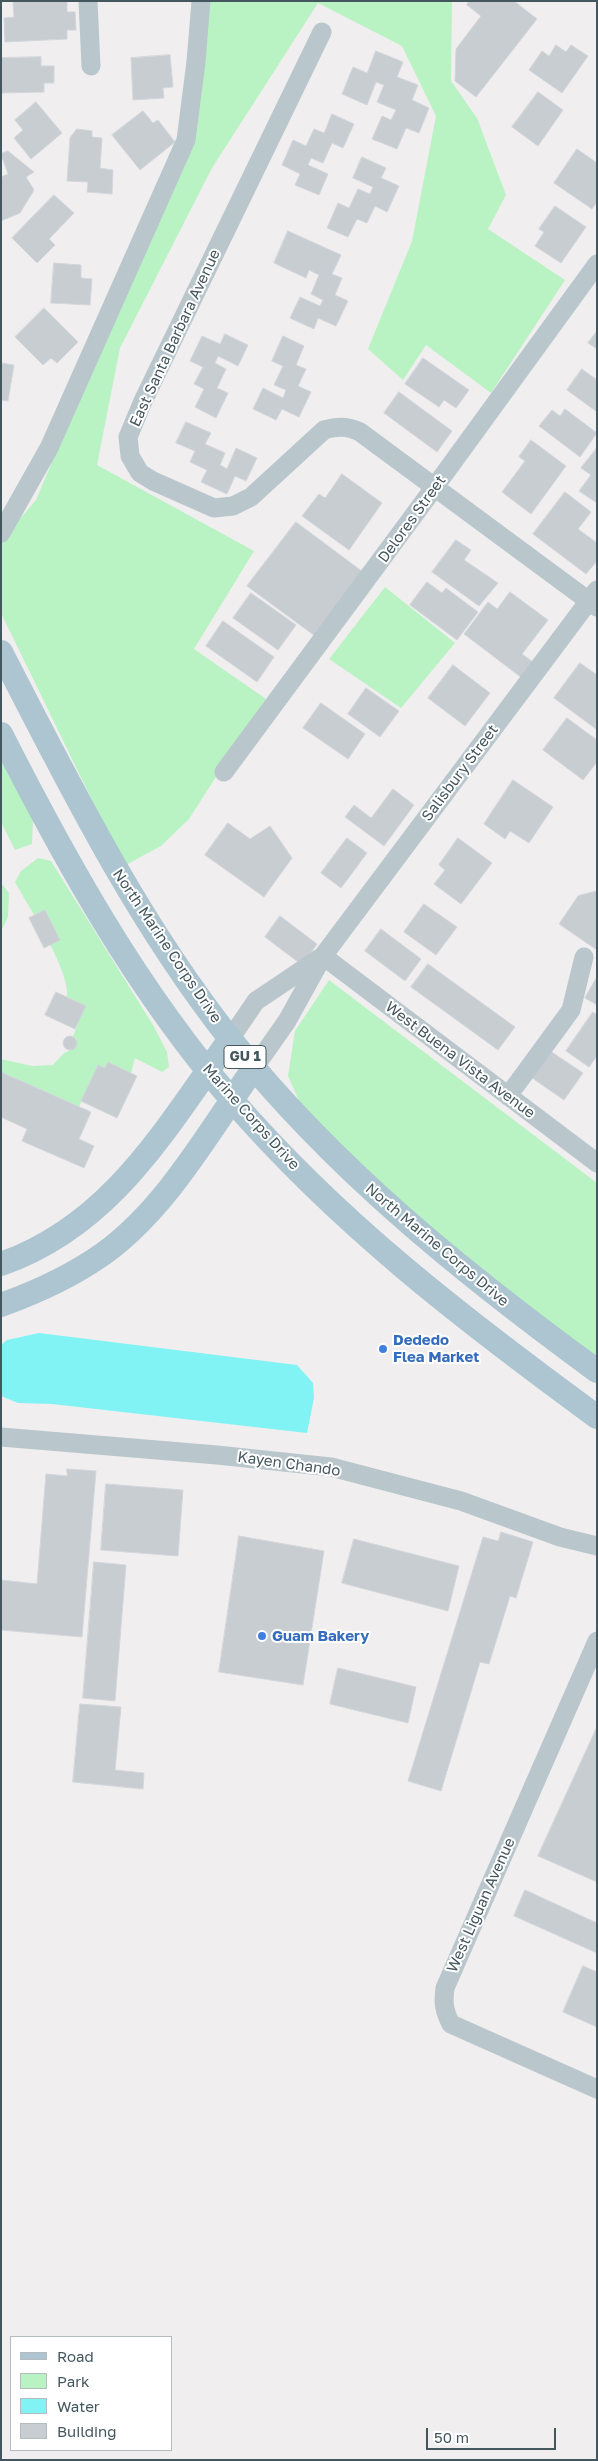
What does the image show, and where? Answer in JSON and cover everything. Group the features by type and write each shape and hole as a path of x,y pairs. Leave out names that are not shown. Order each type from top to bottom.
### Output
{"main road":[{"name":"North Marine Corps Drive","path":"1,652 69,786 116,870 178,967 254,1068 318,1139 409,1224 472,1278 597,1371"},
{"name":"Marine Corps Drive","path":"1,734 36,804 88,895 147,988 207,1070 232,1100 319,1191 407,1272 492,1340 597,1417"},
{"path":"1,1264 50,1242 80,1222 109,1198 136,1167 230,1038"},
{"path":"1,1305 31,1294 70,1275 104,1253 136,1225 172,1184 254,1068"}],"street":[{"path":"88,1 91,66"},
{"path":"1,533 49,448 186,140 196,62 201,1"},
{"name":"East Santa Barbara Avenue","path":"322,32 144,401 128,437 130,456 140,473 180,495 214,508 233,506 251,497 324,430 336,426 348,427 360,432 434,488 594,600"},
{"name":"Delores Street","path":"224,772 597,264"},
{"name":"Salisbury Street","path":"254,1068 287,1021 323,956 594,600"},
{"name":"Salisbury Street","path":"230,1038 256,1001 323,956"},
{"name":"West Buena Vista Avenue","path":"323,956 597,1163"},
{"path":"508,1096 571,1010 584,957"},
{"name":"Kayen Chando","path":"1,1437 217,1454 331,1467 461,1501 560,1537 597,1546"},
{"name":"West Liguan Avenue","path":"597,1641 445,1988 443,2000 445,2013 451,2024 597,2089"}],"green space":[{"path":"209,1 452,1 451,81 477,118 506,195 488,229 565,280 491,393 426,345 403,380 368,349 412,241 436,116 402,46 318,3 212,168 120,348 97,465 254,551 194,649 266,699 189,819 161,846 124,866 1,613 1,541 36,500 119,303 192,142"},
{"path":"385,587 455,643 401,708 329,659"},
{"path":"1,759 33,818 32,844 15,850 1,822"},
{"path":"38,858 51,861 153,1025 167,1052 169,1067 162,1072 135,1058 131,1073 108,1062 105,1068 98,1065 79,1107 1,1072 1,1059 32,1066 53,1065 64,1053 75,1048 77,1039 73,1036 85,1006 67,997 66,986 56,956 15,882 21,871"},
{"path":"2,884 9,893 8,917 1,931"},
{"path":"329,980 597,1183 597,1357 487,1277 307,1119 288,1076 295,1031"}],"water":[{"path":"39,1333 297,1365 313,1383 314,1398 307,1433 52,1404 18,1403 1,1396 1,1345 7,1340"}],"building":[{"path":"67,1 67,12 75,12 76,30 67,30 67,39 5,42 4,18 14,17 13,2"},
{"path":"469,1 514,1 537,19 476,97 455,81 456,49 481,16 467,5"},
{"path":"556,45 566,52 571,45 588,56 562,93 529,70 542,51 549,56"},
{"path":"376,51 403,62 397,77 418,85 412,100 429,108 419,133 406,128 397,149 372,139 382,116 391,120 396,110 377,102 384,85 376,82 367,105 342,94 353,67 367,73"},
{"path":"170,55 173,87 163,88 164,98 133,100 131,58"},
{"path":"41,57 41,66 54,66 54,83 44,83 44,92 1,93 1,58"},
{"path":"538,92 563,110 538,146 512,127"},
{"path":"36,102 62,133 31,159 14,138 23,130 15,120"},
{"path":"143,111 153,123 158,120 175,142 140,170 112,135"},
{"path":"332,114 354,124 343,148 332,143 323,163 311,158 308,165 328,174 319,195 295,185 300,174 282,165 293,140 306,146 314,129 324,133"},
{"path":"77,129 92,131 92,137 102,138 100,168 113,170 112,194 87,192 88,182 67,181 70,138"},
{"path":"577,149 597,163 597,202 592,209 554,183"},
{"path":"8,151 34,172 26,177 34,190 20,213 1,221 1,177 8,174 1,154"},
{"path":"362,157 386,168 381,178 399,186 387,212 375,206 367,223 357,219 348,237 327,228 338,203 349,208 358,189 370,194 373,187 353,178"},
{"path":"54,195 74,213 49,239 55,245 37,263 12,238"},
{"path":"555,206 586,227 561,263 535,246 544,232 539,229"},
{"path":"288,231 341,255 332,274 342,278 335,295 348,301 336,326 318,318 314,329 290,318 300,297 320,306 323,300 311,294 319,275 309,270 306,278 274,263"},
{"path":"54,263 81,265 81,278 92,279 90,305 51,303"},
{"path":"44,308 78,342 57,363 51,358 43,365 15,337"},
{"path":"597,331 597,349 588,343"},
{"path":"225,334 248,345 238,366 218,356 215,363 226,369 217,388 228,393 216,418 195,407 204,389 194,384 203,367 190,361 202,336 220,344"},
{"path":"283,336 304,346 296,365 306,369 298,386 311,392 299,417 282,409 276,420 253,409 263,388 283,398 286,390 274,385 283,366 272,361"},
{"path":"423,358 469,390 456,408 444,400 439,407 405,384"},
{"path":"1,363 14,365 8,401 1,400"},
{"path":"582,369 597,380 597,412 567,390"},
{"path":"399,392 452,431 437,452 384,413"},
{"path":"565,409 597,433 580,457 539,426 552,410 560,416"},
{"path":"186,422 211,433 205,444 225,453 220,465 227,469 236,448 257,458 246,481 235,476 227,494 201,482 207,470 190,462 195,451 176,443"},
{"path":"531,440 566,466 531,514 502,492 525,461 519,457"},
{"path":"597,448 597,503 579,491 591,475 581,468"},
{"path":"342,474 382,503 349,550 302,516 319,494 325,498"},
{"path":"565,492 591,512 578,529 597,543 597,561 586,574 533,534"},
{"path":"296,522 363,572 315,636 247,586"},
{"path":"456,540 471,550 464,560 498,583 479,606 432,572"},
{"path":"427,582 442,593 446,588 478,612 457,640 410,605"},
{"path":"510,592 548,620 522,654 533,662 522,678 464,634 488,602 497,609"},
{"path":"251,593 296,625 278,650 233,618"},
{"path":"223,621 274,657 257,682 206,646"},
{"path":"580,663 597,675 596,729 554,698"},
{"path":"453,665 490,693 465,726 428,698"},
{"path":"366,688 399,711 380,737 348,714"},
{"path":"321,703 365,734 348,759 303,728"},
{"path":"567,718 597,740 597,762 583,780 543,750"},
{"path":"513,780 553,807 529,843 510,831 505,839 484,824"},
{"path":"393,789 414,805 384,846 345,817 354,805 371,818"},
{"path":"228,823 250,839 270,826 292,858 264,897 205,855"},
{"path":"347,838 367,853 341,888 321,873"},
{"path":"458,838 492,863 461,904 434,884 445,870 439,865"},
{"path":"597,891 597,950 559,924 578,896"},
{"path":"424,904 457,927 436,955 404,932"},
{"path":"45,910 60,940 44,948 29,918"},
{"path":"280,916 317,944 302,965 265,937"},
{"path":"381,929 421,959 405,981 365,951"},
{"path":"428,964 515,1027 498,1050 411,987"},
{"path":"597,977 597,1005 585,998"},
{"path":"56,992 86,1006 75,1029 45,1015"},
{"path":"593,1012 597,1015 597,1056 589,1067 566,1051"},
{"path":"67,1036 73,1036 77,1043 73,1050 67,1050 63,1046 63,1040"},
{"path":"550,1051 583,1073 564,1100 532,1078"},
{"path":"108,1062 137,1076 117,1118 81,1101 98,1065 105,1068"},
{"path":"1,1072 91,1112 79,1139 94,1146 84,1168 22,1141 27,1129 1,1117"},
{"path":"67,1469 96,1471 82,1637 1,1630 1,1580 37,1584 46,1474 67,1476"},
{"path":"106,1484 183,1490 178,1556 101,1550"},
{"path":"501,1532 533,1542 516,1598 510,1596 489,1664 480,1662 441,1791 408,1781 483,1537 498,1541"},
{"path":"239,1536 324,1551 303,1685 219,1672"},
{"path":"354,1539 459,1566 448,1611 342,1583"},
{"path":"94,1562 126,1565 115,1701 83,1698"},
{"path":"338,1668 416,1687 408,1723 330,1704"},
{"path":"80,1704 121,1707 115,1770 144,1773 143,1789 73,1782"},
{"path":"597,1727 597,1882 538,1856"},
{"path":"525,1890 597,1923 597,1953 514,1916"},
{"path":"583,1966 597,1972 597,2027 563,2012"}],"place":[{"name":"Dededo Flea Market","path":"383,1349"},
{"name":"Guam Bakery","path":"262,1636"}]}
